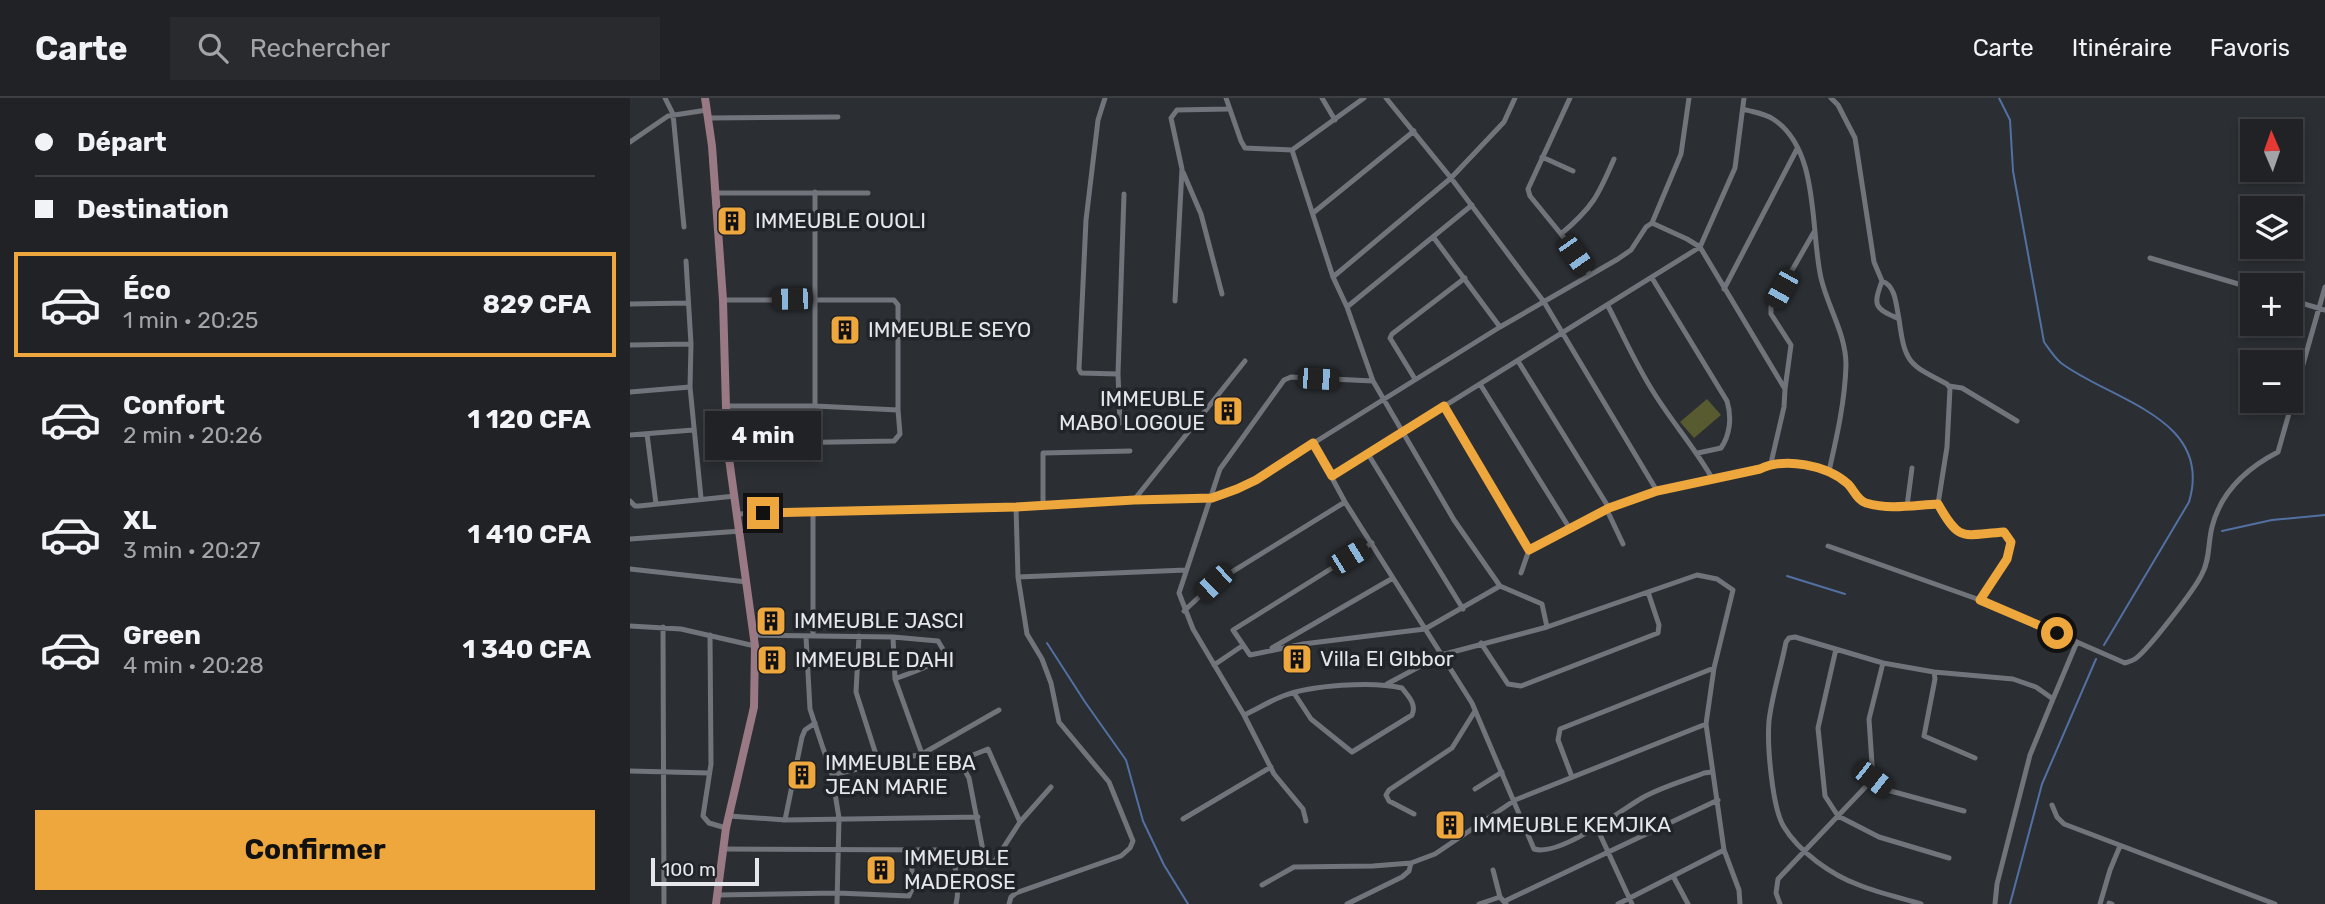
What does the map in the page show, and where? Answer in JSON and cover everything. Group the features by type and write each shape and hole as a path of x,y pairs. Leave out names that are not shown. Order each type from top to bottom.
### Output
{"street":[{"path":"665,98 673,114 684,227"},
{"path":"705,98 723,300 727,444 755,646 754,707 726,828 717,899 767,894 909,896 912,889 912,850"},
{"path":"1105,98 1098,120 1086,220 1079,369 1081,373 1087,374 1118,374"},
{"path":"1226,98 1245,148 1292,150 1364,98"},
{"path":"1322,98 1335,120"},
{"path":"1386,98 1472,205 1544,302 1657,491"},
{"path":"1333,276 1451,178 1504,122 1515,98"},
{"path":"1570,98 1530,183 1530,196 1590,275"},
{"path":"738,514 1016,507 1212,498 1237,489 1256,480 1415,379 1631,250 1646,227 1652,223 1681,154 1689,98"},
{"path":"1332,476 1700,247 1735,168 1744,98"},
{"path":"1831,98 1855,138 1874,262 1882,281 1876,298 1877,305 1880,311 1899,318"},
{"path":"1222,294 1201,214 1182,169 1171,118 1177,110 1228,109"},
{"path":"1742,109 1775,120 1783,127 1797,148 1808,175 1823,287 1845,353 1843,398 1829,471"},
{"path":"630,142 673,114 838,117"},
{"path":"1313,213 1414,131"},
{"path":"1724,289 1797,148"},
{"path":"1292,150 1333,276 1373,381 1454,520 1500,586 1542,604 1547,627"},
{"path":"1542,157 1573,171"},
{"path":"1561,234 1583,216 1596,200 1614,159"},
{"path":"1175,301 1182,169"},
{"path":"815,191 815,406"},
{"path":"715,193 868,193"},
{"path":"1120,423 1118,374 1124,194"},
{"path":"1347,307 1472,205"},
{"path":"1652,223 1700,247 1785,389"},
{"path":"1771,463 1784,407 1792,350 1771,314 1771,307 1814,232"},
{"path":"1434,238 1500,327"},
{"path":"2150,258 2240,284"},
{"path":"686,261 691,344 690,387 701,498"},
{"path":"1415,379 1390,338 1465,278"},
{"path":"1652,278 1727,401 1731,413 1726,440 1721,448 1698,453"},
{"path":"1882,281 1893,290 1907,359 1919,370 1949,386 1962,388 2017,421"},
{"path":"1828,546 1980,600 2125,663 2136,659 2203,574 2212,525 2224,500 2241,476 2278,452 2322,309 2325,287"},
{"path":"723,300 897,302 900,433 894,441 727,444"},
{"path":"630,304 688,303"},
{"path":"2303,303 2322,309"},
{"path":"1608,306 1651,389 1698,453 1712,478"},
{"path":"630,345 691,344"},
{"path":"1134,500 1245,361"},
{"path":"1518,361 1608,509 1623,544"},
{"path":"1306,821 1303,809 1271,767 1214,665 1184,611 1179,593 1220,469 1284,380 1291,377 1373,381"},
{"path":"1480,384 1570,529"},
{"path":"1949,386 1947,447 1938,504 1952,528 1964,535 2004,532 2011,542 2007,559 1980,600"},
{"path":"630,392 690,387"},
{"path":"726,406 898,410"},
{"path":"1444,406 1529,550"},
{"path":"630,435 694,430"},
{"path":"647,434 656,504"},
{"path":"1313,443 1346,502 1475,711 1534,849 1546,850 1597,828 1644,797 1712,772"},
{"path":"1043,505 1044,453 1130,451"},
{"path":"1368,454 1463,609"},
{"path":"1521,573 1529,550 1608,509 1657,491 1760,469 1771,463 1792,463 1829,471 1847,483 1860,500 1866,503 1884,506 1938,504"},
{"path":"1907,506 1912,468"},
{"path":"630,501 635,506 735,496"},
{"path":"1184,611 1214,583 1346,502"},
{"path":"1009,904 1011,897 1017,893 1121,856 1133,841 1108,782 1059,722 1051,683 1042,659 1027,634 1018,577 1016,507"},
{"path":"813,513 810,709 832,775 839,818 837,904"},
{"path":"630,539 741,531"},
{"path":"1372,543 1233,630 1242,646 1250,655 1303,644 1425,629 1500,586"},
{"path":"630,569 747,582"},
{"path":"1018,577 1186,570"},
{"path":"1387,684 1441,654 1547,627 1697,575 1717,579 1733,590 1714,668 1706,724 1724,850 1739,890 1740,904"},
{"path":"1265,652 1393,578"},
{"path":"1482,643 1508,684 1521,686 1658,634 1660,625 1648,592"},
{"path":"630,626 663,627 755,646"},
{"path":"663,627 664,904"},
{"path":"710,635 709,773 703,816 709,824 726,828"},
{"path":"753,635 938,640 944,651 942,657 895,679"},
{"path":"859,636 856,692 879,764"},
{"path":"893,637 895,679 922,754"},
{"path":"1921,904 1859,885 1832,872 1804,850 1784,828 1780,820 1769,761 1769,721 1786,642 1795,637 1883,663 1934,672 2013,679 2036,687 2053,699"},
{"path":"1996,904 1997,884 2030,755 2077,642"},
{"path":"1214,665 1242,646"},
{"path":"1836,649 1818,728 1825,796 1838,816 1879,837 1949,858"},
{"path":"1780,904 1776,893 1778,879 1873,779 1870,719 1883,663"},
{"path":"1572,778 1558,740 1560,729 1714,668"},
{"path":"1934,672 1924,736 1975,758"},
{"path":"1244,715 1294,693 1337,686 1387,684 1402,688 1414,706 1414,711 1352,752 1311,719 1294,693"},
{"path":"832,775 922,754 999,710"},
{"path":"1414,814 1389,801 1386,795 1389,790 1452,748 1475,711"},
{"path":"785,820 802,737 805,730 815,723"},
{"path":"1262,885 1294,867 1411,863 1435,854 1514,800 1706,724"},
{"path":"1020,822 988,748 961,762 969,778 984,861 988,867 992,865 1020,822 1051,787"},
{"path":"1183,819 1271,767"},
{"path":"630,771 709,773"},
{"path":"1475,789 1502,772"},
{"path":"1873,779 1887,790 1964,811"},
{"path":"1479,904 1504,901 1718,800"},
{"path":"2052,805 2057,817 2064,824 2275,904"},
{"path":"729,816 785,820 978,817"},
{"path":"1597,828 1631,901"},
{"path":"2100,904 2120,846"},
{"path":"723,849 950,851 958,897 956,904"},
{"path":"1618,904 1631,901 1724,850"},
{"path":"1348,904 1402,877 1409,870 1411,863"},
{"path":"1493,870 1504,901"},
{"path":"1674,876 1688,904"},
{"path":"767,894 767,904"},
{"path":"811,894 811,904"}],"green space":[{"path":"1707,399 1721,415 1694,438 1680,422"}],"waterway":[{"path":"1999,98 2010,120 2013,171 2044,342 2061,363 2154,415 2173,431 2187,450 2193,473 2189,502 2104,645"},
{"path":"2222,531 2272,520 2325,515"},
{"path":"1787,576 1845,594"},
{"path":"1047,643 1126,760 1143,821 1164,865 1188,904"},
{"path":"2010,904 2042,784 2096,659"}],"place":[{"name":"IMMEUBLE OUOLI","path":"732,221"},
{"name":"IMMEUBLE SEYO","path":"845,330"},
{"name":"IMMEUBLE MABO LOGOUE","path":"1228,411"},
{"name":"IMMEUBLE JASCI","path":"771,621"},
{"name":"Villa El GIbbor","path":"1297,659"},
{"name":"IMMEUBLE DAHI","path":"772,660"},
{"name":"IMMEUBLE EBA JEAN MARIE","path":"802,775"},
{"name":"IMMEUBLE KEMJIKA","path":"1450,825"},
{"name":"IMMEUBLE MADEROSE","path":"881,870"}],"route":[{"path":"763,513 1016,507 1212,498 1256,480 1313,443 1332,476 1444,406 1529,550 1609,508 1657,491 1760,469 1771,463 1792,463 1829,471 1847,483 1860,500 1866,503 1884,506 1938,504 1952,528 1964,535 2004,532 2011,542 2007,559 1980,600 2057,633"}]}
